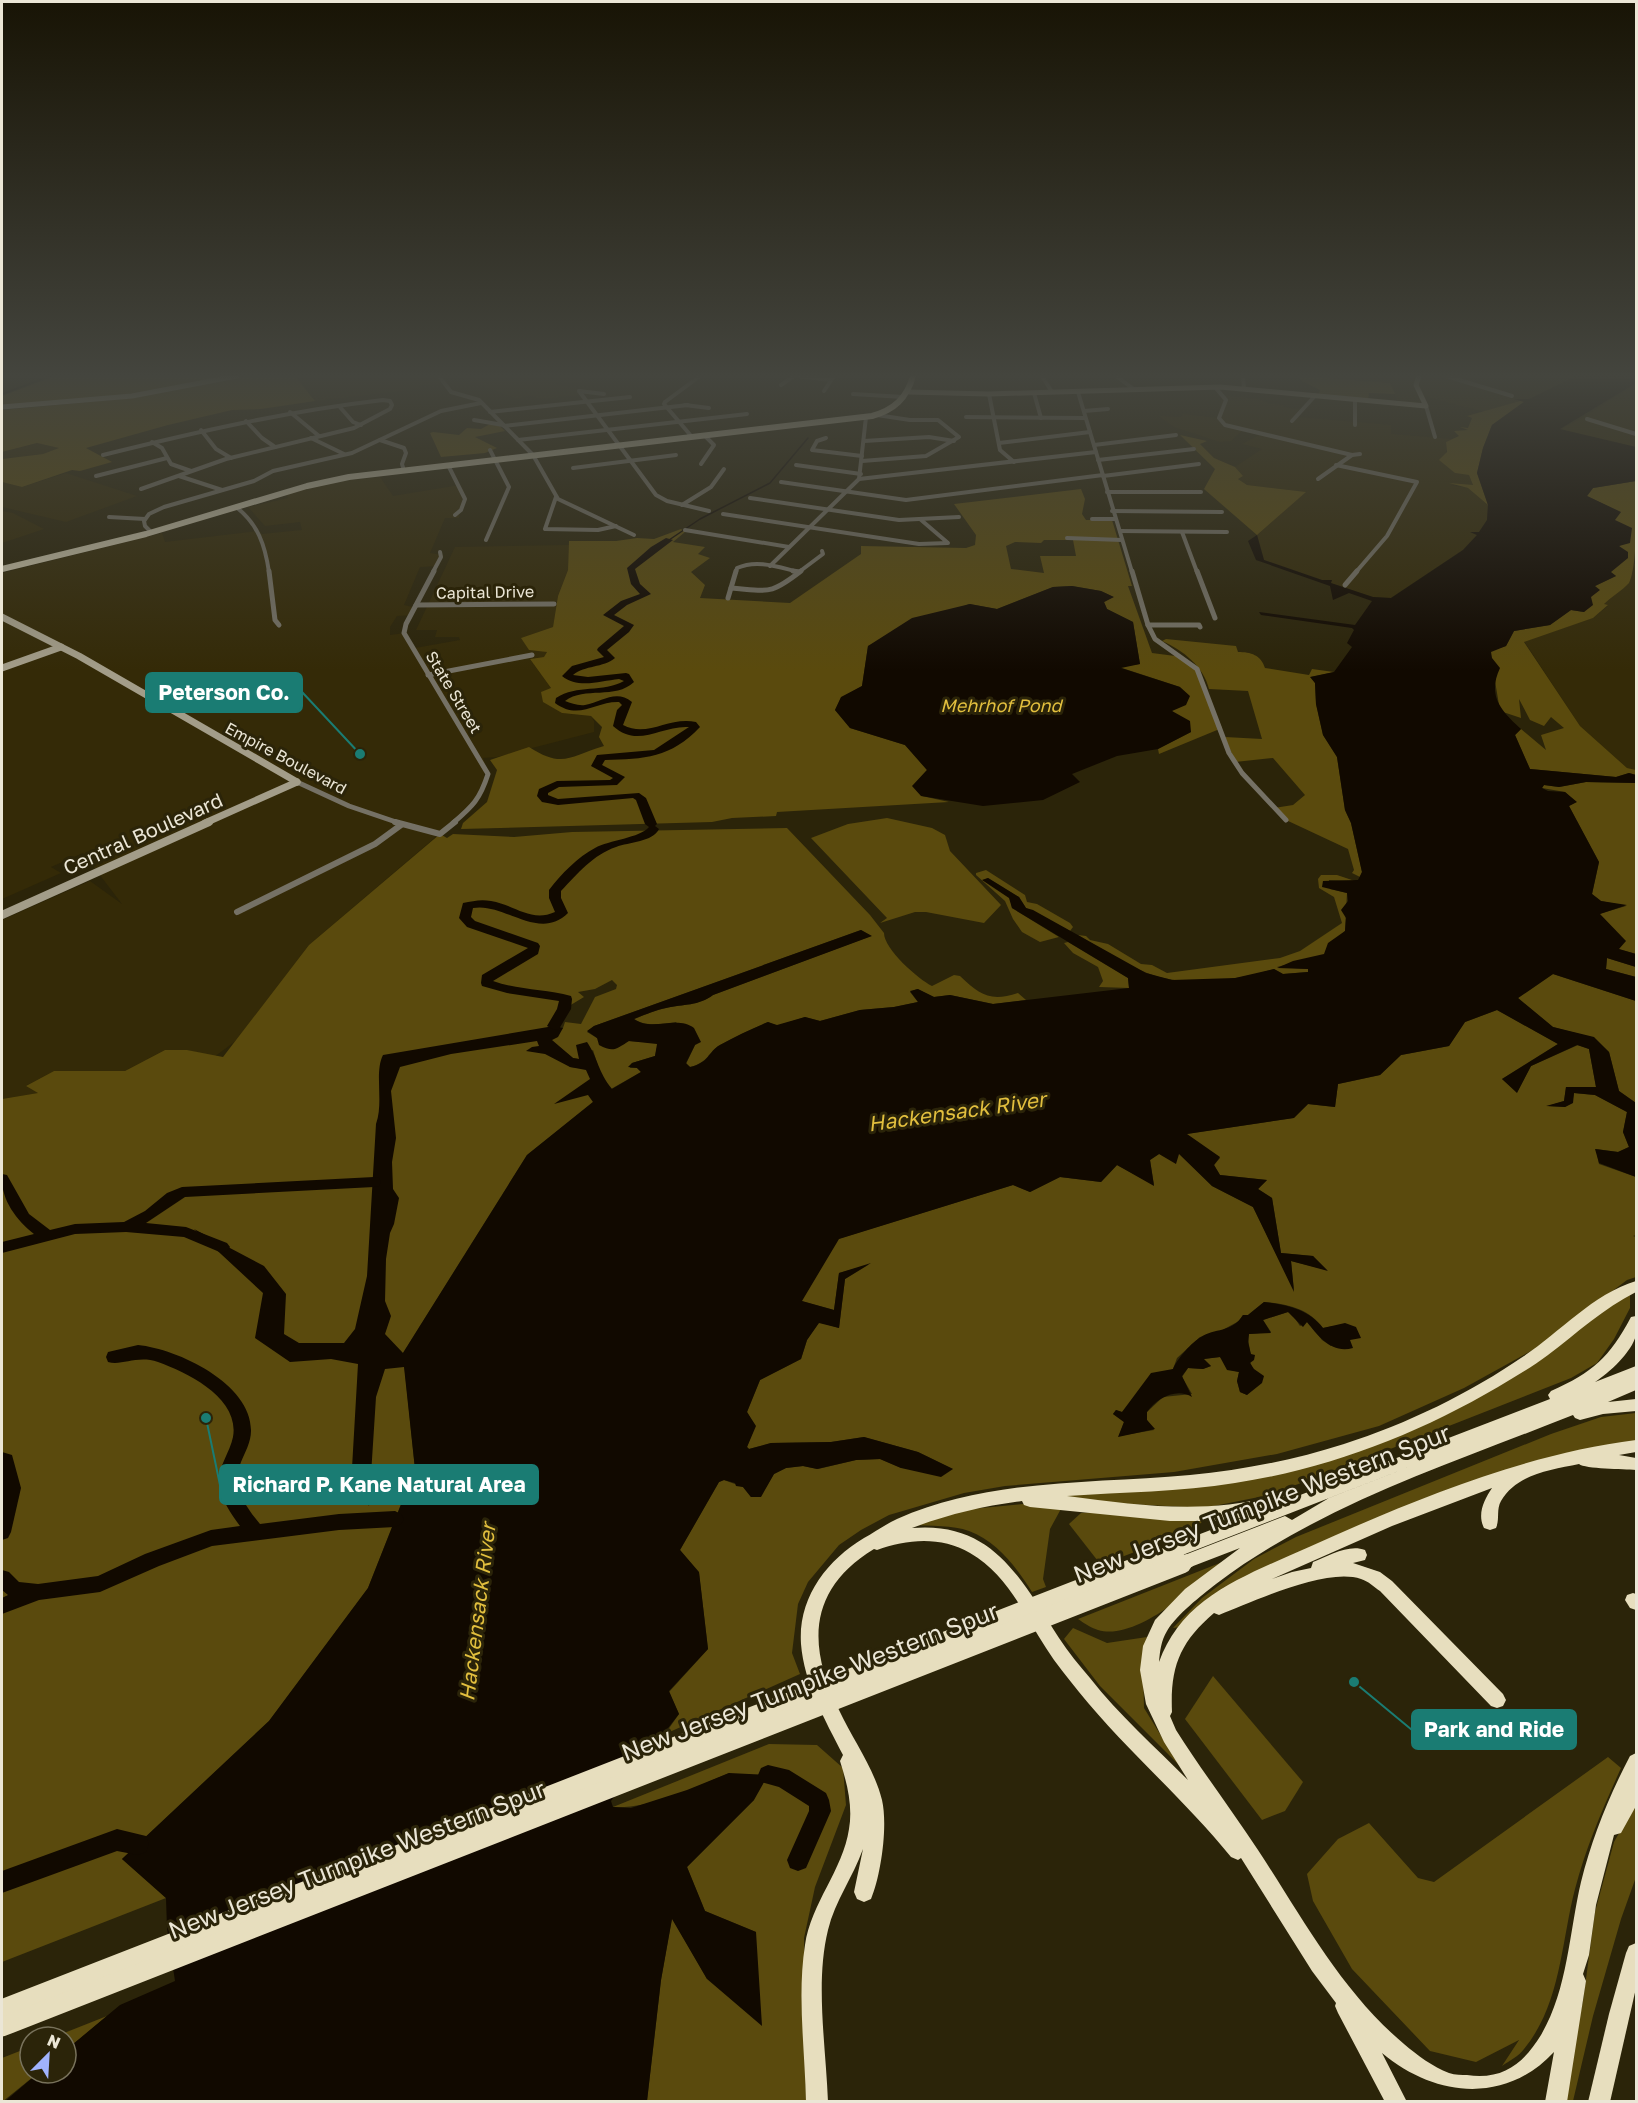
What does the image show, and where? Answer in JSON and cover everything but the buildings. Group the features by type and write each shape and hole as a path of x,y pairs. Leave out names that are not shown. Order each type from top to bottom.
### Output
{"highway":[{"path":"817,2102 815,1946 825,1906 852,1852 860,1821 854,1777 813,1666 810,1624 814,1605 826,1582 843,1561 878,1536 909,1521 942,1510 1018,1495 1229,1478 1280,1468 1336,1452 1425,1417 1481,1390 1531,1360 1613,1298 1636,1286"},
{"path":"1511,1421 1547,1399 1586,1380 1610,1364 1625,1346 1636,1321"},
{"name":"New Jersey Turnpike Western Spur","path":"2,2027 1184,1555 1370,1475 1636,1372"},
{"name":"New Jersey Turnpike Western Spur","path":"2,2009 1184,1555 1341,1501 1636,1384"},
{"path":"1479,1446 1520,1438 1593,1410 1636,1405"},
{"path":"1166,1726 1162,1695 1166,1661 1182,1633 1206,1611 1253,1581 1344,1539 1493,1480 1561,1460 1636,1446"},
{"path":"1539,1468 1601,1460 1636,1464"},
{"path":"1490,1523 1489,1511 1494,1498 1507,1483 1522,1473"},
{"path":"981,1502 1035,1500 1149,1514 1207,1515 1261,1508 1316,1488 1370,1475"},
{"path":"1341,1501 1242,1556 1191,1594 1166,1618 1155,1638 1149,1670 1155,1704 1182,1756 1332,1982 1397,2102"},
{"path":"860,1550 900,1536 930,1534 966,1542 993,1559 1014,1580 1054,1645 1087,1688 1211,1818 1274,1895"},
{"path":"1206,1611 1286,1582 1341,1558 1359,1555"},
{"path":"1286,1582 1338,1569 1355,1569 1371,1574 1386,1586 1497,1700"},
{"path":"837,1726 866,1782 874,1808 875,1830 864,1892"},
{"path":"1556,2102 1592,1883 1614,1808 1636,1762"},
{"path":"1604,1846 1636,1789"},
{"path":"1332,1982 1382,2040 1420,2070 1458,2086 1493,2087 1515,2078 1524,2071 1548,2042 1560,2016 1580,1948"},
{"path":"1599,2102 1619,2013 1636,1953"}],"main road":[{"path":"2,569 151,532 341,479 379,474"}],"street":[{"path":"96,476 103,474"},
{"path":"141,489 183,474"},
{"path":"109,517 145,519 159,509 254,481 267,474"},
{"path":"453,474 465,499 461,510 455,515"},
{"path":"486,540 509,487 502,474"},
{"path":"545,474 556,497 561,501 634,535"},
{"path":"641,474 656,495 710,512"},
{"path":"682,505 711,487 720,474"},
{"path":"849,474 860,476 931,474"},
{"path":"781,482 906,500 1118,474"},
{"path":"1318,478 1323,474"},
{"path":"1345,585 1387,536 1416,482 1379,474"},
{"path":"179,476 222,490"},
{"path":"770,566 860,476"},
{"path":"1103,476 1148,624 1155,639 1197,669 1229,753 1242,773 1286,820"},
{"path":"1107,492 1201,492"},
{"path":"556,497 545,530 598,530 616,526"},
{"path":"750,498 899,520 959,517"},
{"path":"236,507 242,511 261,537 275,620 279,625"},
{"path":"1112,511 1222,512"},
{"path":"723,514 919,544 948,543 920,519"},
{"path":"145,519 145,526 151,532"},
{"path":"1092,519 1115,519"},
{"path":"685,530 789,546"},
{"path":"1120,531 1227,532"},
{"path":"1182,532 1215,618"},
{"path":"1067,538 1122,540"},
{"path":"731,588 774,590 823,554 822,551"},
{"name":"State Street","path":"440,552 441,557 406,624 404,633 488,774 482,793 475,805 440,834"},
{"path":"728,598 739,567 770,566 799,572"},
{"name":"Capital Drive","path":"416,605 554,604"},
{"name":"Empire Boulevard","path":"2,617 62,647 328,799 401,825 440,834"},
{"path":"1148,624 1199,625 1200,627"},
{"path":"2,668 62,647"},
{"path":"428,675 531,655"},
{"name":"Central Boulevard","path":"2,915 297,782"},
{"path":"237,912 375,844 401,825"}],"shaded area":[{"path":"2,474 60,474 22,487 2,482"},
{"path":"62,474 70,474 137,496 66,522 2,507 2,482 22,487"},
{"path":"1212,474 1241,474 1243,476 1238,479 1247,485 1306,492 1257,535 1204,489"},
{"path":"1241,474 1469,475 1473,485 1451,485 1468,488 1488,505 1487,520 1479,532 1472,533 1477,535 1463,550 1391,598 1373,597 1330,583 1331,580 1322,580 1264,560 1257,535 1305,492 1247,485 1238,479 1243,476"},
{"path":"1463,474 1477,474 1488,505 1468,488 1449,483 1473,485 1469,475"},
{"path":"380,477 393,496 460,485 464,491 459,518 445,518 430,553 443,555 438,566 420,567 404,605 417,608 413,615 397,616 390,627 390,635 405,633 415,648 460,640 459,637 435,637 437,630 416,630 455,547 569,545 568,570 558,596 553,627 522,638 547,652 545,657 530,659 551,688 562,713 591,716 594,721 594,732 497,757 483,758 485,763 483,792 431,841 309,945 237,1040 214,1057 187,1050 165,1050 125,1071 54,1071 26,1086 39,1093 2,1099 2,920 90,881 122,904 83,853 51,867 61,873 2,899 2,573 162,533 165,542 259,531 262,534 302,530 300,522 265,526 248,507 288,498 286,494 341,481"},
{"path":"1636,481 1635,550 1629,583 1604,604 1608,605 1593,618 1524,642 1580,726 1627,768 1636,770 1636,775 1629,773 1616,777 1530,769 1515,735 1521,729 1546,750 1541,735 1564,728 1551,717 1544,726 1530,720 1519,699 1521,718 1500,711 1490,651 1506,646 1514,631 1550,625 1571,610 1584,612 1595,586 1616,576 1610,572 1623,551 1619,546 1623,544 1614,520 1620,512 1587,496 1593,488"},
{"path":"1081,489 1085,499 1082,514 1086,520 1112,520 1132,586 1128,586 1152,653 1183,657 1197,669 1222,728 1159,754 1158,749 1191,732 1172,711 1180,687 1119,667 1140,664 1133,622 1107,609 1104,602 1113,597 1101,591 1072,586 1053,587 997,609 969,604 868,646 862,686 841,698 835,710 850,728 905,745 927,770 913,786 922,796 949,802 777,812 776,816 732,818 712,822 461,829 463,823 487,802 497,770 490,760 529,747 550,758 559,759 574,757 604,746 599,737 602,727 591,716 562,713 543,702 541,692 551,688 530,659 544,657 547,652 529,650 521,638 553,627 558,596 568,570 569,541 654,539 681,529 685,532 673,542 705,547 698,554 710,558 691,572 705,585 700,598 790,603 861,554 861,546 966,548 975,545 976,535 954,504","holes":["1044,540 1073,540 1076,556 1040,556 1044,573 1011,569 1006,546 1015,542 1041,543"]},
{"path":"2,511 13,513 44,529 2,543"},
{"path":"1634,564 1636,564 1636,770 1627,768 1580,726 1524,641 1593,618 1608,606 1603,604 1614,593 1620,591 1633,572"},
{"path":"1166,639 1236,646 1238,652 1258,657 1265,668 1309,675 1312,669 1334,672 1311,677 1315,683 1316,704 1323,735 1337,757 1345,810 1351,823 1362,872 1360,877 1352,873 1354,870 1348,849 1286,820 1274,808 1293,805 1305,795 1273,758 1235,762 1225,737 1262,739 1248,691 1209,689 1202,673 1192,660 1178,649 1162,641"},
{"path":"1586,782 1636,783 1636,954 1618,949 1625,941 1599,914 1626,906 1601,901 1592,894 1599,862 1569,806 1576,802 1565,792 1542,788 1544,785 1559,787"},
{"path":"887,818 932,828 945,835 950,851 1001,905 984,923 915,912 880,923 887,918 811,838 848,824"},
{"path":"787,828 870,915 884,933 885,940 895,955 926,982 932,986 954,975 960,976 986,995 1000,997 1018,993 1026,1000 993,1004 950,995 934,997 917,989 910,992 918,1002 860,1010 820,1021 805,1017 777,1026 768,1022 720,1045 701,1063 690,1067 686,1064 695,1045 676,1022 649,1024 634,1019 662,1009 702,1001 871,936 861,930 594,1026 587,1032 597,1038 624,1044 628,1041 658,1043 655,1056 632,1063 630,1068 637,1068 641,1072 611,1089 601,1076 593,1050 579,1059 573,1058 551,1040 563,1028 565,1022 581,1024 595,997 616,989 617,985 612,980 595,989 578,992 584,997 564,1009 554,1026 538,1041 570,1067 586,1069 591,1079 593,1102 527,1155 403,1353 415,1469 368,1588 269,1721 122,1859 166,1898 2,1962 2,1099 38,1093 26,1086 54,1071 125,1071 165,1050 187,1050 223,1057 309,945 440,834 447,838 453,834 514,837 572,832"},
{"path":"986,870 1025,895 1027,902 1037,904 1073,927 1070,931 1026,908 1019,897 988,878 983,880 1010,898 1012,908 1059,937 1040,942 1022,932 1005,901 976,875"},
{"path":"1321,875 1337,875 1355,881 1329,880 1330,889 1347,893 1345,931 1324,955 1277,967 1308,969 1308,972 1283,974 1274,969 1243,977 1211,981 1162,978 1138,969 1078,935 1108,944 1141,964 1152,965 1167,973 1280,958 1300,951 1342,923 1334,897 1319,888 1318,879"},
{"path":"1068,942 1128,978 1129,988 1099,987 1103,981 1098,967 1073,953 1064,943"},
{"path":"1607,958 1636,967 1636,977 1606,969"},
{"path":"1553,974 1636,1001 1636,1103 1619,1091 1609,1052 1594,1038 1553,1027 1518,998"},
{"path":"1497,1010 1558,1044 1502,1079 1517,1092 1531,1066 1578,1045 1589,1049 1596,1087 1566,1087 1564,1101 1548,1106 1565,1107 1572,1103 1574,1093 1595,1095 1627,1112 1623,1132 1629,1147 1618,1152 1596,1149 1599,1164 1636,1177 1636,1235 1633,1236 1636,1237 1636,1277 1627,1280 1540,1346 1464,1388 1379,1426 1277,1454 1174,1472 1005,1486 964,1493 889,1515 839,1545 808,1582 798,1604 792,1653 800,1674 665,1734 679,1714 669,1692 708,1649 699,1573 680,1550 719,1482 724,1480 743,1487 751,1497 766,1487 774,1474 786,1468 803,1466 818,1469 856,1460 880,1459 901,1468 953,1469 918,1452 864,1437 831,1442 771,1443 749,1449 747,1447 755,1426 747,1412 760,1380 801,1359 807,1340 819,1322 839,1328 845,1279 868,1265 839,1273 834,1310 801,1301 838,1239 1013,1185 1030,1192 1060,1177 1101,1182 1117,1165 1154,1185 1150,1160 1159,1154 1179,1153 1212,1186 1253,1207 1294,1290 1291,1261 1327,1270 1313,1256 1281,1253 1272,1198 1258,1189 1267,1180 1220,1175 1214,1165 1220,1158 1186,1134 1293,1118 1308,1104 1335,1107 1338,1084 1380,1075 1401,1055 1449,1046 1465,1022","holes":["1264,1302 1305,1312 1323,1328 1333,1326 1331,1346 1322,1340 1307,1322 1300,1326 1288,1312 1263,1320 1271,1332 1249,1334 1253,1379 1247,1395 1240,1392 1237,1381 1239,1372 1231,1370 1220,1357 1203,1359 1211,1366 1203,1369 1188,1368 1182,1377 1192,1394 1163,1397 1147,1412 1147,1420 1154,1430 1119,1436 1124,1422 1113,1414 1116,1410 1122,1412 1173,1369 1177,1358 1200,1337 1217,1333 1239,1321 1243,1315 1248,1315"]},
{"path":"1630,1293 1630,1308 1614,1339 1597,1363 1571,1378 1324,1475 1264,1496 1204,1508 1071,1501 1062,1495 1206,1483 1405,1431"},
{"path":"1636,1413 1636,1443 1563,1455 1383,1517 1180,1627 1173,1628 1202,1598 1254,1559 1296,1537 1551,1434 1601,1417"},
{"path":"1023,1504 1062,1507 1050,1529 1043,1579 1046,1587 1032,1592 1005,1556 979,1536 956,1528 913,1525 971,1509"},
{"path":"1098,1512 1203,1521 1194,1529 1101,1565 1069,1524 1081,1513"},
{"path":"1230,1559 1168,1608 1131,1627 1114,1631 1098,1630 1078,1619"},
{"path":"1073,1628 1107,1643 1147,1637 1143,1665 1144,1708 1179,1765 1100,1686 1064,1639"},
{"path":"1213,1676 1303,1782 1285,1811 1262,1820 1185,1719"},
{"path":"769,1744 817,1745 843,1768 846,1805 815,1887 804,1938 806,2101 647,2101 661,1980 672,1918 707,1979 756,1932 705,1911 687,1867 754,1800 729,1773 657,1801 643,1805 613,1807"},
{"path":"1608,1757 1621,1768 1584,1858 1570,1910 1553,1993 1536,2031 1522,2052 1502,2066 1519,2040 1476,2062 1430,2051 1352,1969 1313,1901 1307,1874 1338,1839 1369,1823 1418,1878 1434,1882"},
{"path":"1636,1803 1636,1877 1621,1919 1593,2016 1573,2101 1562,2102 1583,2001 1595,1912 1614,1842"},
{"path":"107,2016 78,2040 78,2027"},
{"path":"18,2052 18,2085 23,2085 2,2102 2,2058"}],"water":[{"name":"Hackensack River","path":"1477,474 1636,474 1636,481 1593,488 1587,496 1621,512 1615,520 1632,528 1630,543 1619,546 1628,552 1628,558 1611,572 1616,576 1595,586 1600,590 1591,597 1593,605 1584,612 1571,610 1550,625 1514,631 1506,646 1491,652 1492,658 1500,668 1495,687 1498,702 1507,716 1521,729 1515,735 1530,769 1616,777 1629,773 1636,775 1636,783 1586,782 1559,787 1544,785 1542,788 1548,791 1565,792 1577,802 1569,806 1599,862 1592,894 1601,901 1627,905 1600,914 1626,941 1619,949 1636,954 1636,967 1607,958 1606,969 1636,977 1636,1001 1553,974 1518,998 1553,1027 1594,1037 1609,1052 1619,1091 1636,1103 1636,1177 1599,1163 1595,1149 1618,1152 1629,1147 1623,1132 1627,1112 1595,1095 1574,1093 1573,1103 1565,1107 1546,1106 1564,1101 1566,1087 1596,1087 1589,1049 1577,1045 1531,1066 1517,1093 1502,1079 1558,1044 1497,1010 1465,1022 1449,1046 1401,1055 1380,1075 1338,1084 1335,1107 1308,1104 1294,1118 1187,1134 1220,1157 1214,1165 1220,1175 1267,1180 1258,1189 1272,1198 1281,1253 1313,1256 1328,1271 1291,1261 1294,1292 1253,1207 1212,1186 1179,1154 1176,1164 1159,1154 1150,1160 1154,1186 1117,1165 1101,1182 1060,1177 1030,1192 1013,1185 839,1239 802,1301 834,1310 839,1273 871,1263 845,1279 839,1328 819,1323 807,1340 801,1359 760,1380 747,1412 756,1426 747,1447 749,1449 771,1443 831,1442 864,1437 918,1452 953,1469 941,1477 901,1468 880,1459 856,1460 817,1469 803,1466 786,1468 774,1474 761,1497 751,1497 743,1487 736,1486 735,1483 724,1480 719,1482 680,1550 699,1572 708,1649 669,1691 679,1714 611,1801 613,1807 631,1808 687,1790 729,1773 768,1775 754,1800 687,1867 705,1911 756,1932 762,2026 707,1979 672,1919 661,1980 647,2101 4,2102 24,2085 78,2085 78,2040 120,2005 175,1981 167,1928 166,1898 122,1859 269,1721 368,1588 415,1469 404,1367 385,1369 376,1397 369,1506 352,1468 358,1364 331,1359 290,1362 255,1338 263,1293 194,1229 264,1266 286,1294 284,1334 299,1343 344,1343 355,1329 367,1276 379,1106 379,1070 383,1055 554,1026 563,1028 558,1037 552,1040 573,1058 579,1059 576,1045 587,1042 612,1089 641,1072 637,1068 628,1067 632,1063 655,1056 657,1044 629,1041 618,1048 608,1049 599,1045 597,1038 587,1031 594,1026 861,930 872,936 713,995 708,999 662,1009 634,1019 649,1024 687,1024 694,1028 701,1042 695,1045 686,1063 690,1067 701,1063 720,1045 768,1022 777,1025 805,1017 820,1021 860,1010 918,1002 910,991 918,989 934,997 950,995 993,1004 1129,988 1128,978 1012,908 1009,898 982,880 988,878 1019,897 1026,908 1146,973 1172,980 1235,978 1274,969 1283,974 1308,972 1308,969 1277,968 1293,961 1324,954 1328,943 1345,931 1346,918 1341,910 1348,901 1347,893 1322,887 1323,881 1358,880 1362,872 1351,823 1345,810 1337,757 1323,735 1316,704 1315,683 1310,677 1334,672 1352,647 1347,643 1354,630 1261,615 1259,612 1355,625 1372,601 1349,593 1333,600 1330,586 1256,560 1248,541 1257,535 1264,560 1322,580 1332,580 1331,583 1373,597 1391,598 1463,550 1477,535 1470,532 1479,532 1487,520 1488,505","holes":["537,1041 539,1046 526,1051 545,1054 570,1067 586,1070 590,1079 554,1104 588,1095 593,1102 527,1155 403,1353 385,1334 391,1316 385,1301 386,1259 399,1198 393,1189 392,1162 396,1138 391,1091 400,1067 451,1054"]},
{"name":"Mehrhof Pond","path":"1072,586 1101,591 1114,597 1104,602 1107,609 1133,622 1140,664 1121,668 1180,687 1190,696 1186,705 1172,711 1190,721 1191,732 1158,749 1117,756 1072,774 1080,782 1043,800 983,806 921,796 912,786 927,770 905,745 850,728 835,710 841,697 862,686 868,646 912,618 970,604 997,609 1053,587"},
{"path":"1264,1302 1304,1312 1323,1328 1345,1323 1356,1327 1361,1338 1350,1340 1353,1348 1339,1349 1321,1338 1307,1322 1303,1327 1288,1312 1263,1320 1271,1333 1249,1334 1248,1342 1251,1354 1255,1355 1254,1360 1250,1363 1264,1376 1262,1383 1247,1395 1240,1392 1237,1381 1239,1372 1227,1370 1220,1357 1204,1359 1211,1366 1203,1369 1188,1368 1182,1376 1192,1397 1179,1393 1161,1399 1147,1412 1147,1420 1155,1429 1118,1437 1124,1422 1113,1414 1116,1410 1122,1412 1151,1373 1173,1369 1181,1356 1197,1339 1234,1325 1243,1315 1248,1315"}],"waterway":[{"path":"669,540 700,519 770,483 777,474"},
{"path":"651,824 641,798 635,795 558,802 546,800 542,796 543,791 557,784 613,783 620,777 596,766 601,757 657,753 695,727 692,724 682,723 639,734 618,726 622,710 627,706 627,702 622,700 611,699 585,708 560,703 560,700 567,695 612,689 629,682 626,676 588,680 567,676 576,668 610,658 602,650 603,648 629,625 608,615 624,603 647,594 636,584 631,568 669,540"},
{"path":"554,1026 564,1009 566,999 497,987 487,983 487,978 534,951 534,946 471,924 465,918 467,906 480,903 503,908 525,918 549,919 562,913 555,898 555,890 585,860 606,847 652,832 653,829"},
{"path":"2,1179 24,1218 46,1235"},
{"path":"126,1227 150,1215 182,1192 374,1182"},
{"path":"2,1247 75,1229 126,1227"},
{"path":"126,1227 186,1232 222,1247"},
{"path":"114,1357 138,1352 165,1358 207,1379 236,1405 242,1433 229,1471 229,1488 235,1504 256,1532"},
{"path":"2,1459 6,1460 12,1488 2,1532"},
{"path":"2,1578 15,1590 38,1592 100,1584 152,1560 211,1538 339,1522 395,1519"},
{"path":"2,1606 33,1594"},
{"path":"768,1775 782,1777 819,1800 820,1811 798,1860"},
{"path":"2,1882 117,1840 138,1844"}],"place":[{"name":"Peterson Co.","path":"360,754"},
{"name":"Richard P. Kane Natural Area","path":"206,1418"},
{"name":"Park and Ride","path":"1354,1682"}]}
